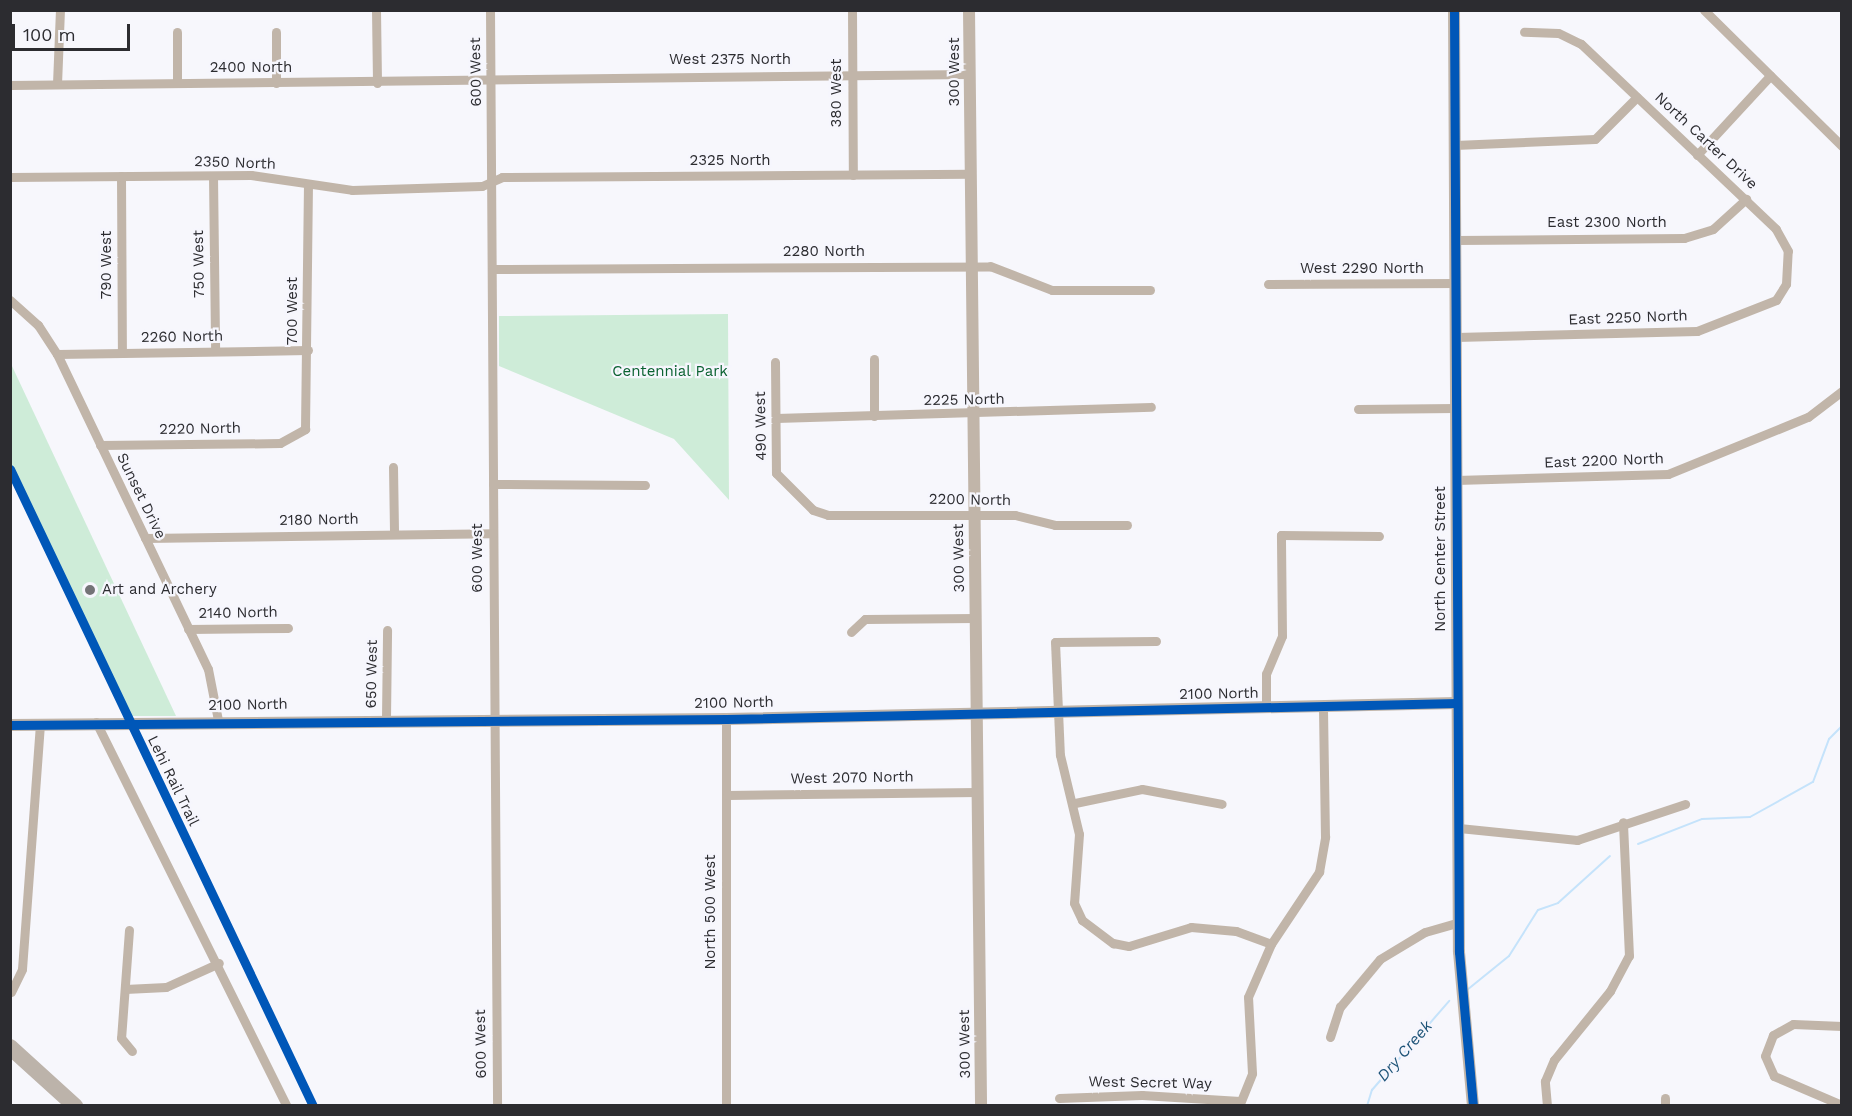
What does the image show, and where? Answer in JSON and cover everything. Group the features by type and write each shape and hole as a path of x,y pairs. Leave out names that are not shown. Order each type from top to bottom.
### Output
{"highway":[{"path":"10,1047 75,1106"}],"street":[{"path":"57,84 60,10"},
{"path":"376,10 377,83"},
{"name":"600 West","path":"490,10 497,1106"},
{"name":"380 West","path":"852,10 853,175"},
{"name":"300 West","path":"969,10 970,267 981,1106"},
{"name":"North Center Street","path":"1454,10 1459,922 1462,1031 1473,1106"},
{"path":"1704,10 1842,146"},
{"path":"177,32 177,83"},
{"path":"276,32 276,83"},
{"name":"North Carter Drive","path":"1524,32 1570,38 1746,200 1785,242 1786,284"},
{"name":"West 2375 North","path":"491,82 504,76 970,74"},
{"path":"1697,155 1770,76"},
{"name":"2400 North","path":"10,84 491,82"},
{"path":"1455,145 1595,139 1637,98"},
{"name":"2325 North","path":"492,182 970,174"},
{"name":"790 West","path":"121,176 122,353"},
{"name":"750 West","path":"213,176 215,351"},
{"name":"2350 North","path":"10,177 262,176 308,185 352,190 492,182"},
{"name":"700 West","path":"299,436 308,420 308,185"},
{"name":"East 2300 North","path":"1456,240 1684,237 1713,229 1746,200"},
{"name":"2280 North","path":"492,269 970,267 1002,270 1052,290 1150,290"},
{"name":"West 2290 North","path":"1268,284 1456,283"},
{"name":"East 2250 North","path":"1456,337 1697,331 1776,300 1786,284"},
{"name":"Sunset Drive","path":"10,300 38,325 57,354 216,689 218,720"},
{"name":"2260 North","path":"57,354 308,350"},
{"path":"874,359 874,416"},
{"name":"490 West","path":"775,362 776,473 813,510"},
{"name":"East 2200 North","path":"1456,480 1668,474 1808,417 1842,391"},
{"name":"2225 North","path":"776,418 972,415 1151,407"},
{"path":"1358,409 1455,408"},
{"name":"2220 North","path":"100,445 280,443 299,436"},
{"path":"393,467 394,534"},
{"path":"493,484 645,485"},
{"name":"2200 North","path":"813,510 828,515 1015,515 1055,525 1126,525"},
{"name":"2180 North","path":"145,538 493,533"},
{"path":"1266,708 1266,674 1282,636 1281,535 1378,536"},
{"path":"851,632 865,620 975,618"},
{"name":"2140 North","path":"188,629 288,628"},
{"name":"650 West","path":"386,718 387,630"},
{"path":"1156,641 1055,642 1056,711 1060,755 1076,803 1079,834 1074,903 1082,920 1113,943 1129,946 1191,927 1236,932 1271,944"},
{"name":"2100 North","path":"10,725 386,718 726,718 1323,708 1457,703"},
{"path":"1240,1103 1252,1073 1248,997 1271,944 1319,872 1325,837 1323,708"},
{"name":"North 500 West","path":"726,718 726,1106"},
{"path":"96,722 219,963 287,1106"},
{"path":"11,992 22,969 40,725"},
{"path":"1076,803 1142,789 1222,804"},
{"name":"West 2070 North","path":"727,795 978,792"},
{"path":"1459,828 1578,840 1623,822 1685,804"},
{"path":"1547,1106 1545,1081 1554,1060 1610,991 1629,956 1623,822"},
{"path":"1330,1037 1340,1007 1380,959 1425,932 1459,922"},
{"path":"129,930 121,1038 132,1051"},
{"path":"125,989 166,987 219,963"},
{"path":"1842,1026 1793,1024 1773,1035 1765,1056 1774,1076 1842,1105"},
{"name":"West Secret Way","path":"1059,1098 1142,1095 1240,1103"}],"green space":[{"name":"Centennial Park","path":"728,314 729,500 674,439 499,366 499,316"},
{"path":"11,364 176,716 129,716 11,466"}],"waterway":[{"name":"Dry Creek","path":"1638,844 1702,819 1750,817 1813,782 1829,739 1842,726"},
{"name":"Dry Creek","path":"1467,990 1509,956 1538,910 1558,903 1610,856"},
{"name":"Dry Creek","path":"1367,1106 1372,1090 1449,1001"}],"cycle path":[{"path":"1454,10 1459,952 1473,1106"},
{"name":"Lehi Rail Trail","path":"10,469 313,1106"},
{"name":"Lehi Rail Trail","path":"10,725 726,719 1457,703"}],"place":[{"name":"Art and Archery","path":"90,590"}]}
